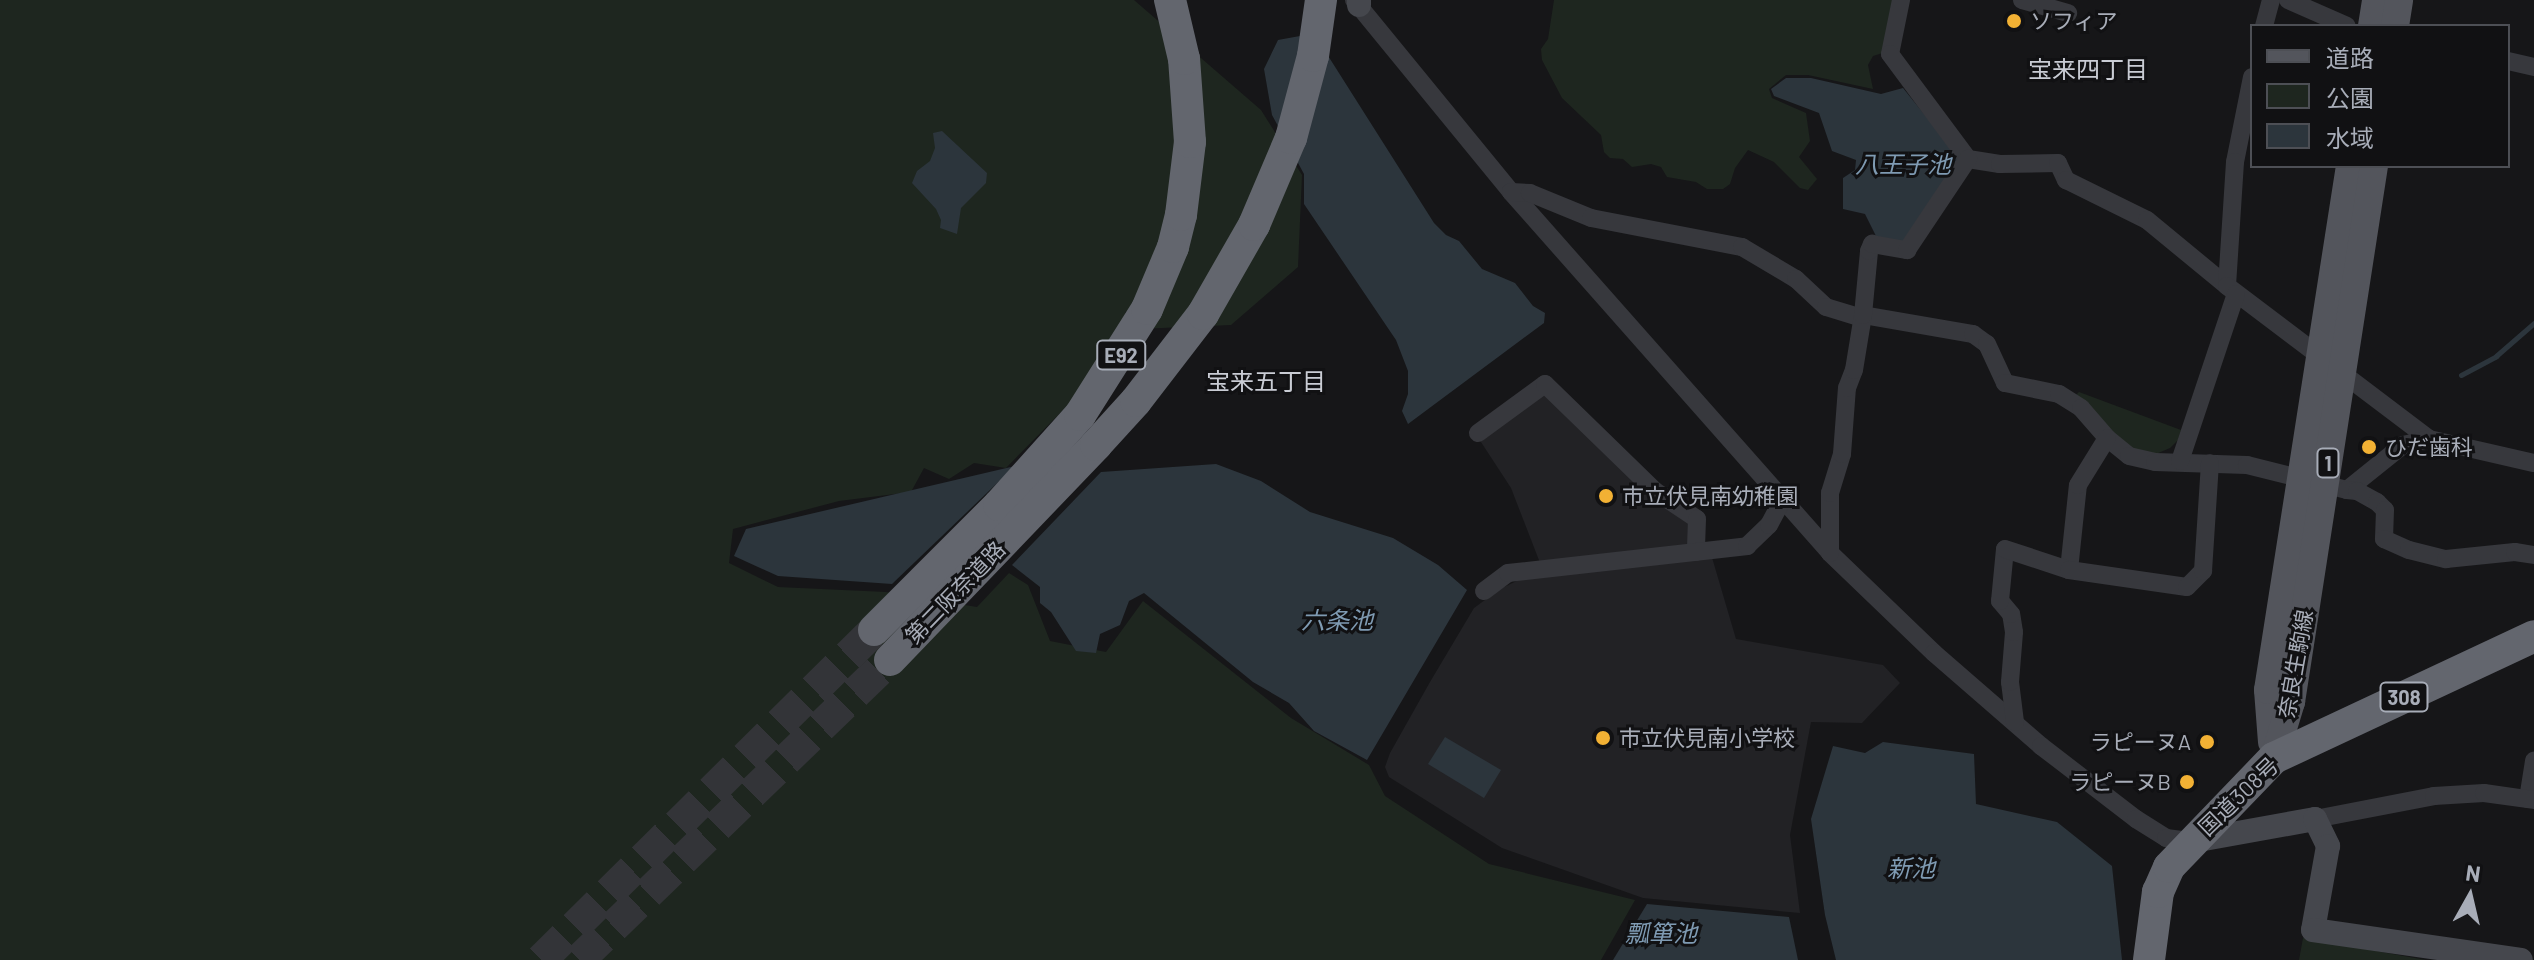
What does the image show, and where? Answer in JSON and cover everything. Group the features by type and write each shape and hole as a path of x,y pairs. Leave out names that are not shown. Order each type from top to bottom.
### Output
{"highway":[{"name":"E92","path":"874,630 999,505 1080,415 1129,341 1160,281 1181,215 1190,142 1184,59 1170,0"},
{"name":"第二阪奈道路","path":"890,660 1096,445 1168,360 1231,269 1268,196 1304,97 1321,0"},
{"name":"国道308号","path":"2149,960 2158,892 2169,867 2274,758 2534,636"}],"main road":[{"path":"2372,24 2376,0"},
{"path":"2395,24 2399,0"},
{"name":"奈良生駒線","path":"2274,758 2268,690 2324,484 2331,366 2350,168"},
{"name":"奈良生駒線","path":"2331,366 2374,168"}],"street":[{"path":"1901,0 1890,54 1968,159 2000,164 2058,163 2066,180 2147,220 2232,290 2429,439 2534,463"},
{"path":"2022,0 2068,13"},
{"path":"2265,24 2271,0"},
{"path":"2288,0 2342,24"},
{"path":"1357,2 1511,192 1830,553 1934,653 2136,819 2166,838 2192,841 2434,796 2484,793 2531,799 2534,760"},
{"path":"2510,61 2534,67"},
{"path":"2180,461 2232,290 2235,162 2250,87"},
{"path":"1830,553 1830,493 1842,454 1847,388 1854,370 1872,244 1907,250 1968,159"},
{"path":"1511,192 1530,193 1591,218 1742,247 1796,279 1826,307 1863,317 1973,334 1987,344 2005,383 2059,394 2081,408 2107,438 2129,456 2155,462 2247,465 2357,491 2385,510 2384,539 2409,550 2446,559 2515,552 2534,555"},
{"path":"1478,433 1545,384 1655,491 1697,519 1696,552"},
{"path":"2069,570 2078,485 2107,438"},
{"path":"2324,484 2403,445 2429,439"},
{"path":"2015,722 2010,682 2014,632 2011,614 2000,601 2005,549 2069,570 2187,587 2203,571 2210,463"},
{"path":"1484,591 1508,573 1747,546 1769,525 1782,501"},
{"path":"2315,819 2328,846 2313,930 2521,960"}],"shaded area":[{"path":"1545,389 1692,520 1689,551 1542,568 1511,488 1479,439"},
{"name":"市立伏見南小学校","path":"1711,554 1736,639 1883,665 1900,683 1862,723 1811,722 1790,835 1800,913 1643,898 1502,848 1389,777 1385,767 1390,753 1430,682 1474,608 1500,589 1523,578"}],"green space":[{"path":"0,0 1134,0 1261,110 1302,175 1298,267 1231,325 1138,329 1126,311 1116,343 1069,404 1006,468 974,463 949,479 924,468 911,492 839,501 733,529 729,563 778,587 886,592 977,607 1009,573 1028,585 1050,641 1106,652 1143,601 1291,718 1369,765 1385,796 1489,864 1635,900 1601,960 0,960"},
{"path":"1554,0 1896,0 1886,52 1873,56 1868,65 1873,89 1808,75 1786,75 1769,89 1772,98 1806,113 1810,141 1799,157 1817,179 1808,190 1800,188 1774,162 1748,150 1735,168 1730,184 1723,189 1707,189 1696,182 1667,177 1661,167 1651,164 1632,167 1623,159 1610,158 1604,152 1601,135 1562,98 1542,60 1541,49 1548,39"},
{"path":"2079,392 2181,430 2178,440 2170,448 2156,454 2129,449 2075,396"},
{"path":"2303,938 2426,960 2299,960"}],"water":[{"path":"1300,36 1325,51 1434,223 1446,235 1459,241 1482,269 1515,283 1533,306 1545,313 1544,323 1408,424 1402,411 1408,394 1408,371 1396,340 1304,204 1304,174 1272,115 1264,69 1278,40"},
{"name":"八王子池","path":"1786,78 1811,78 1881,94 1903,88 1961,160 1905,245 1876,236 1865,214 1843,209 1843,178 1855,170 1856,160 1832,151 1819,113 1774,96 1771,89"},
{"path":"942,131 987,173 986,183 961,208 957,234 940,228 941,220 936,209 912,183 917,171 930,161 935,148 933,133"},
{"name":"六条池","path":"1216,464 1261,481 1310,512 1393,538 1438,565 1467,590 1367,760 1314,731 1289,703 1253,682 1144,593 1129,601 1120,625 1100,634 1096,653 1076,651 1051,612 1040,603 1040,587 1012,565 1101,472"},
{"path":"1015,466 892,584 778,576 734,556 746,529"},
{"path":"1445,737 1501,770 1484,798 1428,764"},
{"name":"新池","path":"1883,742 1974,754 1976,804 2057,822 2112,866 2122,960 1836,960 1825,915 1811,819 1833,746 1865,753"},
{"name":"瓢箪池","path":"1647,904 1789,917 1798,960 1613,960"}],"waterway":[{"path":"2461,375 2496,356 2534,323"}],"tunnel":[{"path":"541,960 874,630"},
{"path":"579,960 890,660"}],"place":[{"name":"ソフィア","path":"2014,21"},
{"name":"ひだ歯科","path":"2369,447"},
{"name":"市立伏見南幼稚園","path":"1606,496"},
{"name":"市立伏見南小学校","path":"1603,738"},
{"name":"ラピーヌA","path":"2207,742"},
{"name":"ラピーヌB","path":"2187,782"}],"district":[{"name":"宝来四丁目","path":"2088,69"},
{"name":"宝来五丁目","path":"1266,381"}]}
